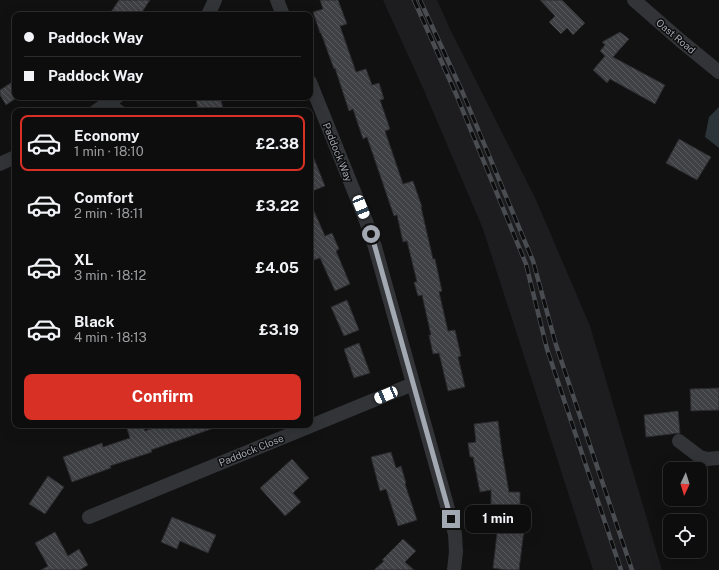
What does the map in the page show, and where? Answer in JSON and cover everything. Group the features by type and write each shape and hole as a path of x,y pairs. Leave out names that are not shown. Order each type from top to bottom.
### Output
{"street":[{"path":"209,12 215,0"},
{"path":"277,0 282,12"},
{"name":"Oast Road","path":"634,0 719,72"},
{"name":"Paddock Way","path":"313,89 375,247 455,534 456,552 454,570"},
{"path":"100,108 112,100"},
{"path":"0,164 12,158"},
{"name":"Paddock Close","path":"313,425 413,384"},
{"name":"Paddock Close","path":"89,517 306,428"},
{"path":"680,441 700,457 707,460 719,458"}],"lane":[{"path":"115,100 122,108"}],"shaded area":[{"path":"383,0 437,0 450,29 536,200 590,326 662,570 593,570 483,229 423,88"},
{"path":"719,107 719,148 705,137 709,117"}],"building":[{"path":"119,0 150,0 142,12 111,12"},
{"path":"320,0 338,0 347,24 340,26 356,72 366,69 372,85 379,83 384,99 380,100 390,129 385,131 403,184 413,181 422,207 433,259 435,259 442,291 439,292 448,331 455,330 461,356 458,357 465,387 448,391 439,353 433,354 429,335 431,335 422,295 418,296 414,282 417,282 407,241 403,242 397,215 394,216 367,137 363,139 353,109 349,111 335,68 334,69 313,12 323,9"},
{"path":"540,0 562,0 585,23 573,35 567,28 561,34 549,22 555,16"},
{"path":"620,32 629,39 613,57 665,85 655,104 610,79 607,83 593,70 605,56 600,51 605,45 602,42"},
{"path":"12,82 12,100 14,100 6,105 0,95 0,90"},
{"path":"196,100 221,100 223,108 198,108"},
{"path":"679,139 711,157 697,180 666,163"},
{"path":"313,156 325,186 313,191"},
{"path":"313,209 325,236 332,233 339,249 336,251 350,284 335,291 320,258 314,260"},
{"path":"347,300 359,330 344,336 331,307"},
{"path":"359,343 370,373 354,378 344,349"},
{"path":"719,388 719,410 691,411 690,389"},
{"path":"678,411 680,433 646,437 644,415"},
{"path":"498,421 509,492 520,492 520,530 524,530 519,570 493,568 500,507 491,507 491,490 480,492 473,457 470,457 468,443 476,442 474,424"},
{"path":"144,428 145,431 153,428 214,428 151,450 152,452 110,466 111,468 72,482 63,457 102,443 103,447 130,438 127,429"},
{"path":"391,452 396,468 401,466 405,484 417,520 398,526 386,489 380,491 371,457"},
{"path":"292,459 309,478 293,493 301,502 285,516 260,488"},
{"path":"48,476 64,487 45,514 29,504"},
{"path":"172,517 216,535 208,553 180,541 177,549 161,542"},
{"path":"55,532 68,556 79,549 88,565 80,570 41,570 48,566 35,543"},
{"path":"403,539 416,551 405,562 414,570 374,570 384,561 382,560"}],"railway":[{"path":"414,0 456,94 526,264 547,349 621,570"},
{"path":"420,0 462,91 533,261 556,345 632,570"}],"route":[{"path":"371,234 451,519"}]}
